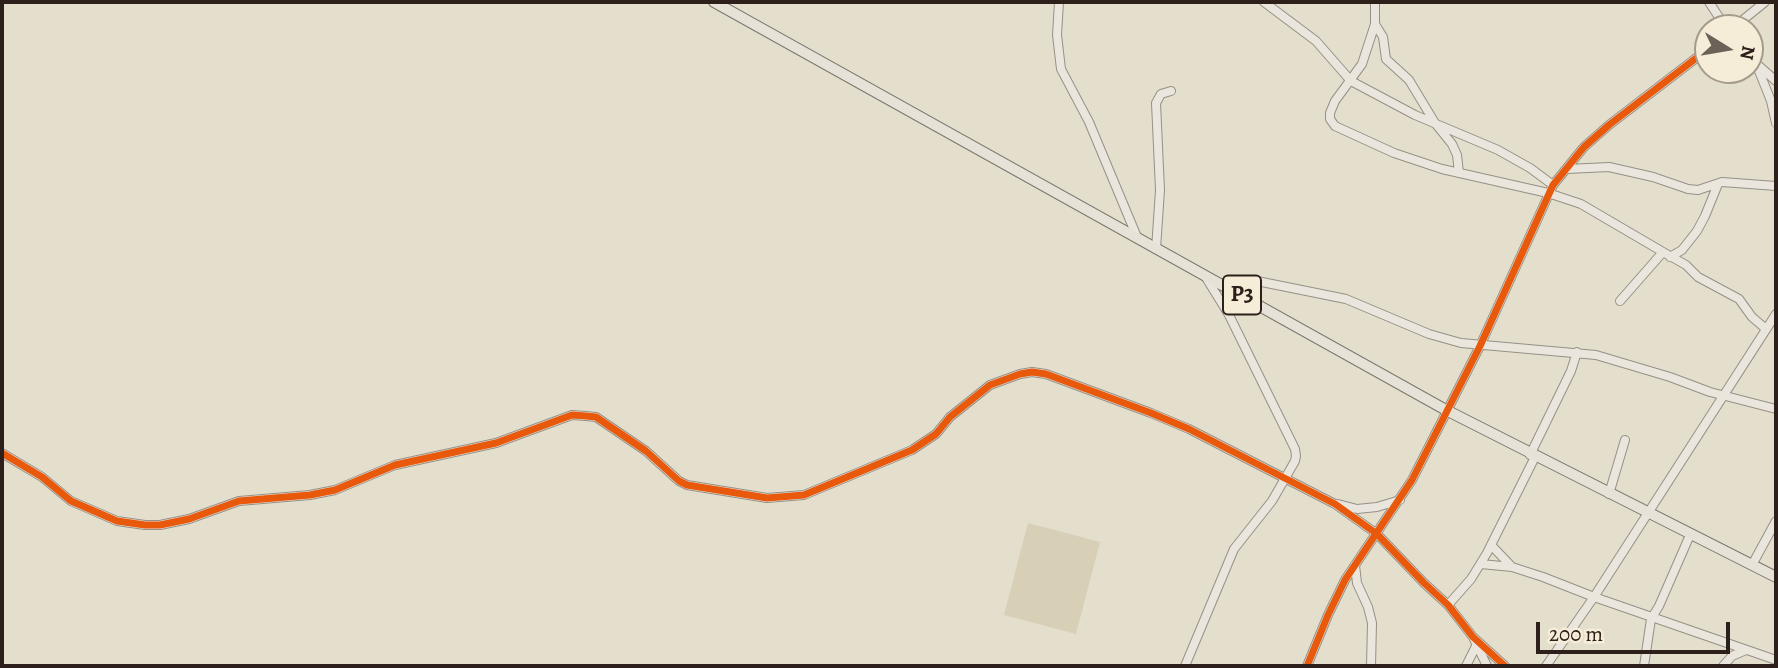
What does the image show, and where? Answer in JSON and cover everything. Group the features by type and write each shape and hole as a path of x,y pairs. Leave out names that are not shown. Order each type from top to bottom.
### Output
{"main road":[{"name":"P3","path":"713,2 1446,410 1776,577"}],"street":[{"path":"1059,2 1057,35 1061,69 1089,122 1137,237"},
{"path":"1264,2 1316,41 1351,81 1383,99 1498,150 1530,168 1550,189"},
{"path":"1375,2 1376,24 1385,44 1386,59 1409,80 1435,123 1452,144 1457,155 1459,173"},
{"path":"1750,14 1765,2"},
{"path":"1376,24 1362,64 1330,113 1330,119 1335,126 1394,153 1459,173 1550,189 1686,265 1698,277 1739,299 1752,317 1771,326"},
{"path":"1307,666 1328,615 1355,565 1400,500 1480,346 1550,189 1584,146 1694,60"},
{"path":"1764,84 1776,122"},
{"path":"1156,248 1160,190 1156,103 1161,94 1171,91"},
{"path":"1567,169 1609,167 1698,190 1718,184 1776,186"},
{"path":"1620,301 1667,255 1682,250 1697,231 1718,184"},
{"path":"1185,666 1234,549 1272,501 1295,461 1295,449 1229,315 1205,275"},
{"path":"1225,286 1257,281 1346,299 1429,334 1480,346 1596,355 1724,396 1776,409"},
{"path":"1546,666 1594,597 1771,326 1776,314"},
{"path":"1448,605 1471,579 1491,545 1571,371 1577,352"},
{"path":"2,453 42,477 71,501 117,521 160,525 188,519 239,501 335,491 396,465 496,443 572,415 596,417 637,444 687,485 767,498 804,495 912,450 936,434 950,417 990,386 1032,372 1045,374 1189,429 1335,503 1357,509 1377,507 1400,500"},
{"path":"1609,494 1625,440"},
{"path":"1335,503 1377,534 1448,605 1473,637 1505,666"},
{"path":"1752,565 1776,521"},
{"path":"1656,666 1644,666 1652,616 1690,535"},
{"path":"1491,545 1512,567"},
{"path":"1480,564 1512,567 1776,660"},
{"path":"1355,565 1357,583 1368,607 1371,623 1371,666"},
{"path":"1473,637 1486,666"},
{"path":"1466,666 1476,646"},
{"path":"1724,666 1732,656 1746,650"}],"shaded area":[{"path":"1028,523 1100,542 1076,634 1004,615"}],"cycle path":[{"path":"1307,666 1345,580 1412,480 1480,346 1553,185 1584,147 1694,60"},
{"path":"2,453 42,477 71,501 117,521 160,525 189,519 239,501 310,495 335,490 395,465 496,443 572,415 596,417 646,451 687,485 767,498 804,495 912,450 936,434 950,417 990,385 1032,372 1046,374 1189,429 1335,504 1377,534 1448,605 1473,637 1505,666"}]}
